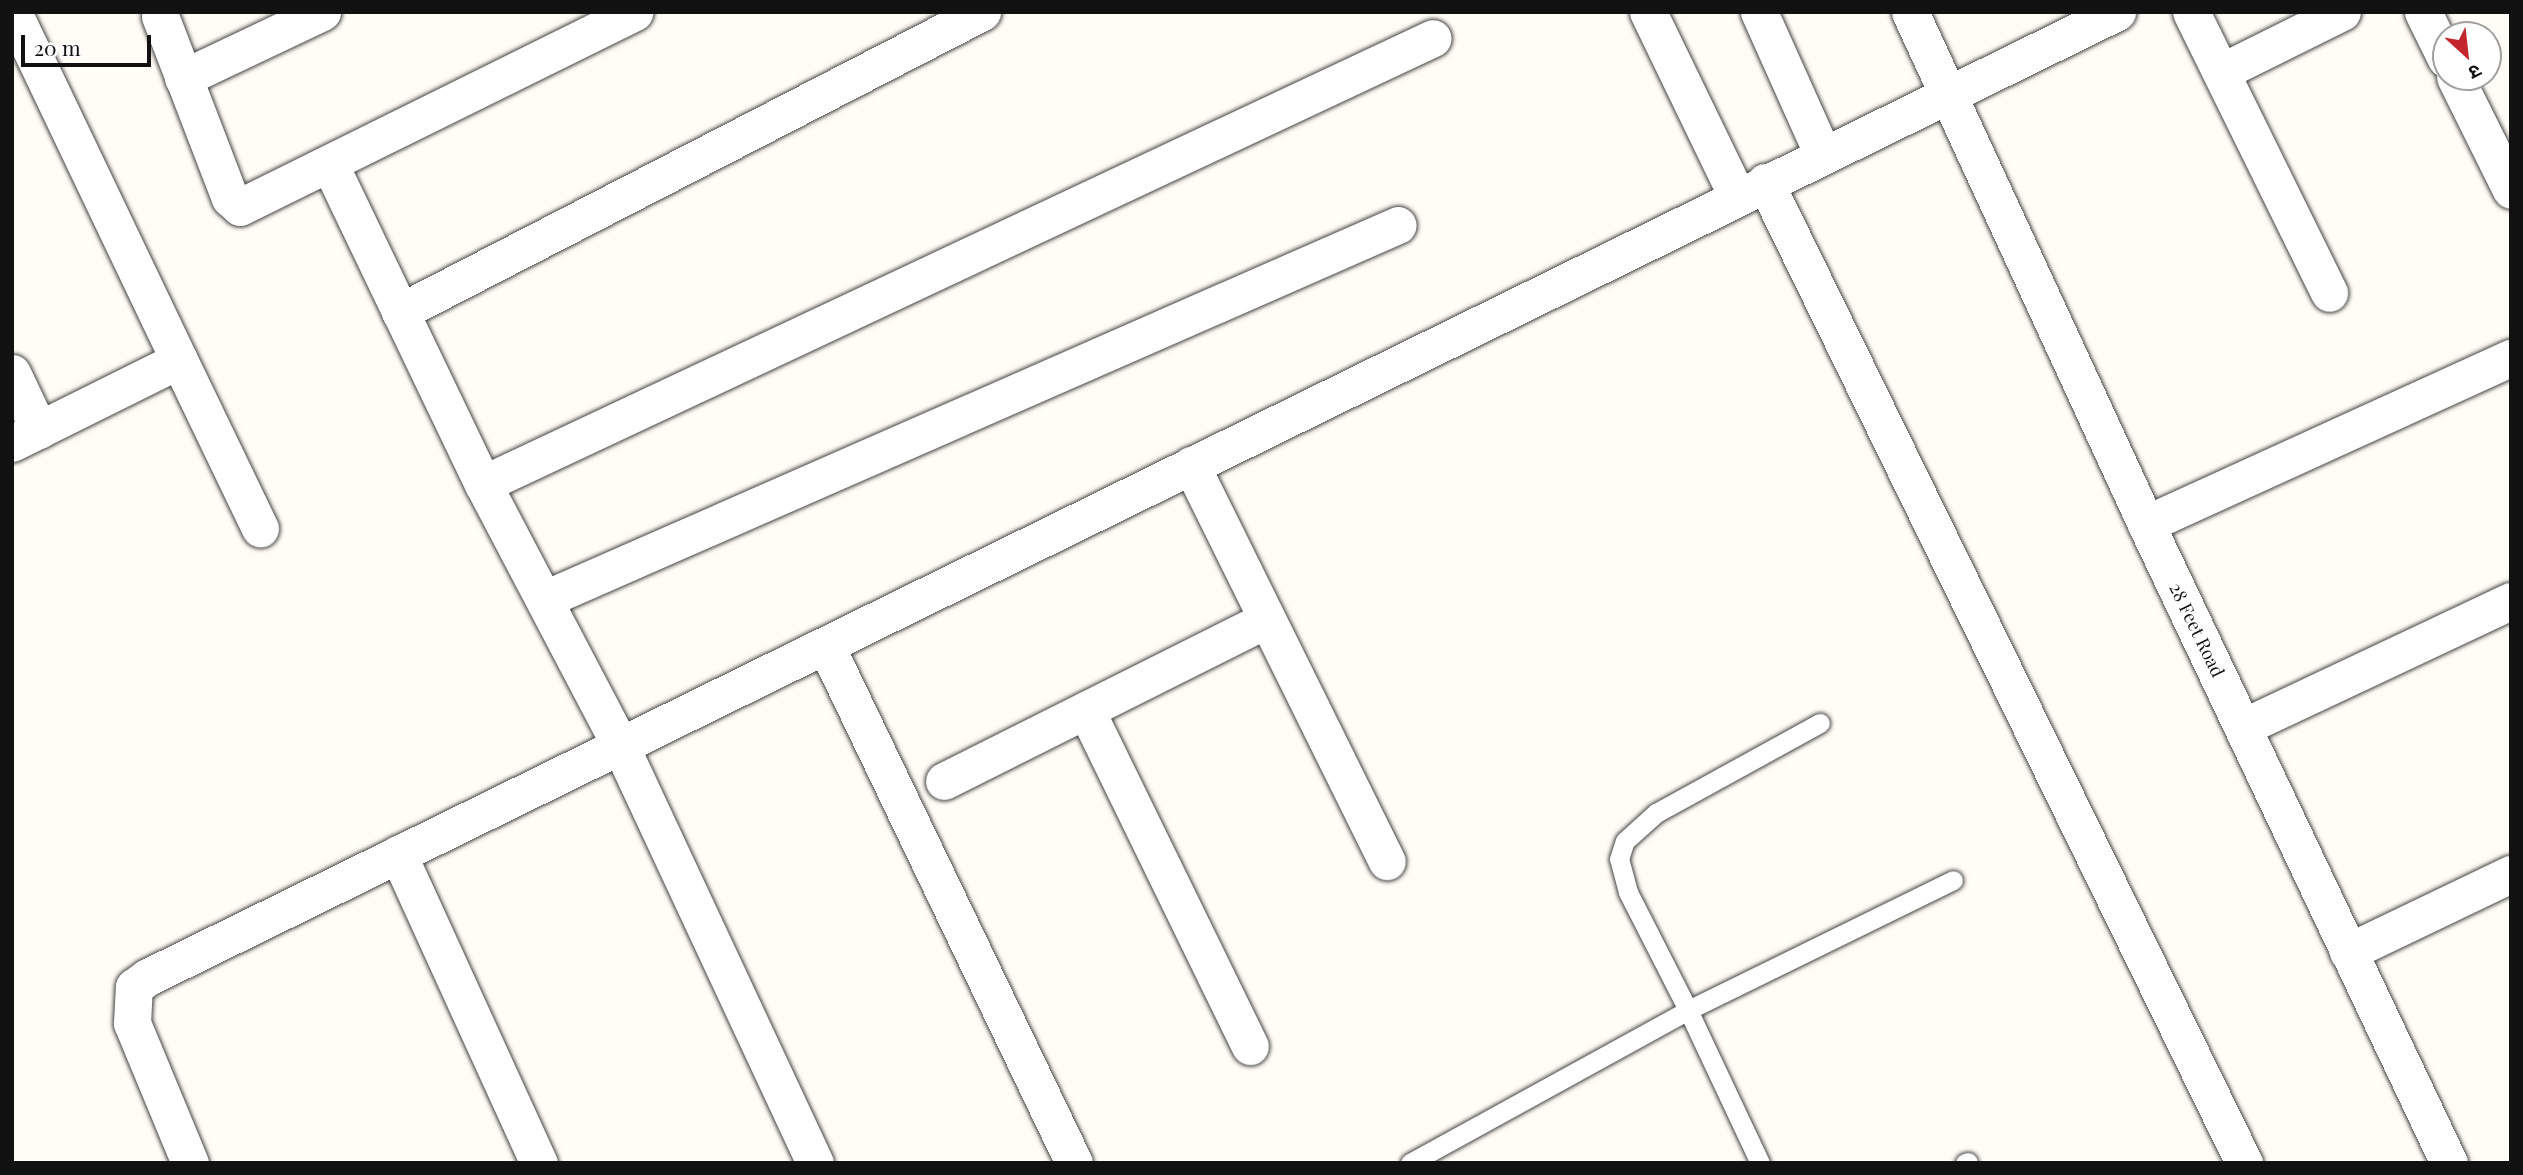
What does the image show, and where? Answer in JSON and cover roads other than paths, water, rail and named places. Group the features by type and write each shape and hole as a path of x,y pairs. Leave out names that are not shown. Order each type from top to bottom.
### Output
{"street":[{"path":"13,12 260,528"},
{"path":"183,78 322,12"},
{"path":"160,16 234,204 247,205 634,12"},
{"path":"400,312 982,12"},
{"path":"1648,12 1751,189 2244,1163"},
{"path":"1759,12 1823,155"},
{"name":"28 Feet Road","path":"1910,12 2146,524 2449,1163"},
{"path":"190,1163 132,1023 134,987 398,854 2117,12"},
{"path":"2191,12 2329,293"},
{"path":"2221,72 2342,12"},
{"path":"2423,12 2432,31"},
{"path":"482,484 1433,38"},
{"path":"2462,91 2511,190"},
{"path":"330,165 482,484 621,747 808,1160"},
{"path":"545,599 1398,225"},
{"path":"2146,524 2511,358"},
{"path":"12,373 25,437 180,360"},
{"path":"1191,465 1387,861"},
{"path":"2244,727 2511,601"},
{"path":"944,780 1267,619"},
{"path":"826,646 1074,1163"},
{"path":"1086,710 1250,1045"},
{"path":"398,854 539,1163"},
{"path":"2348,952 2511,874"}],"lane":[{"path":"1760,1163 1688,1010 1628,892 1619,859 1625,841 1656,813 1820,723"},
{"path":"1410,1163 1688,1010 1953,880"}]}
